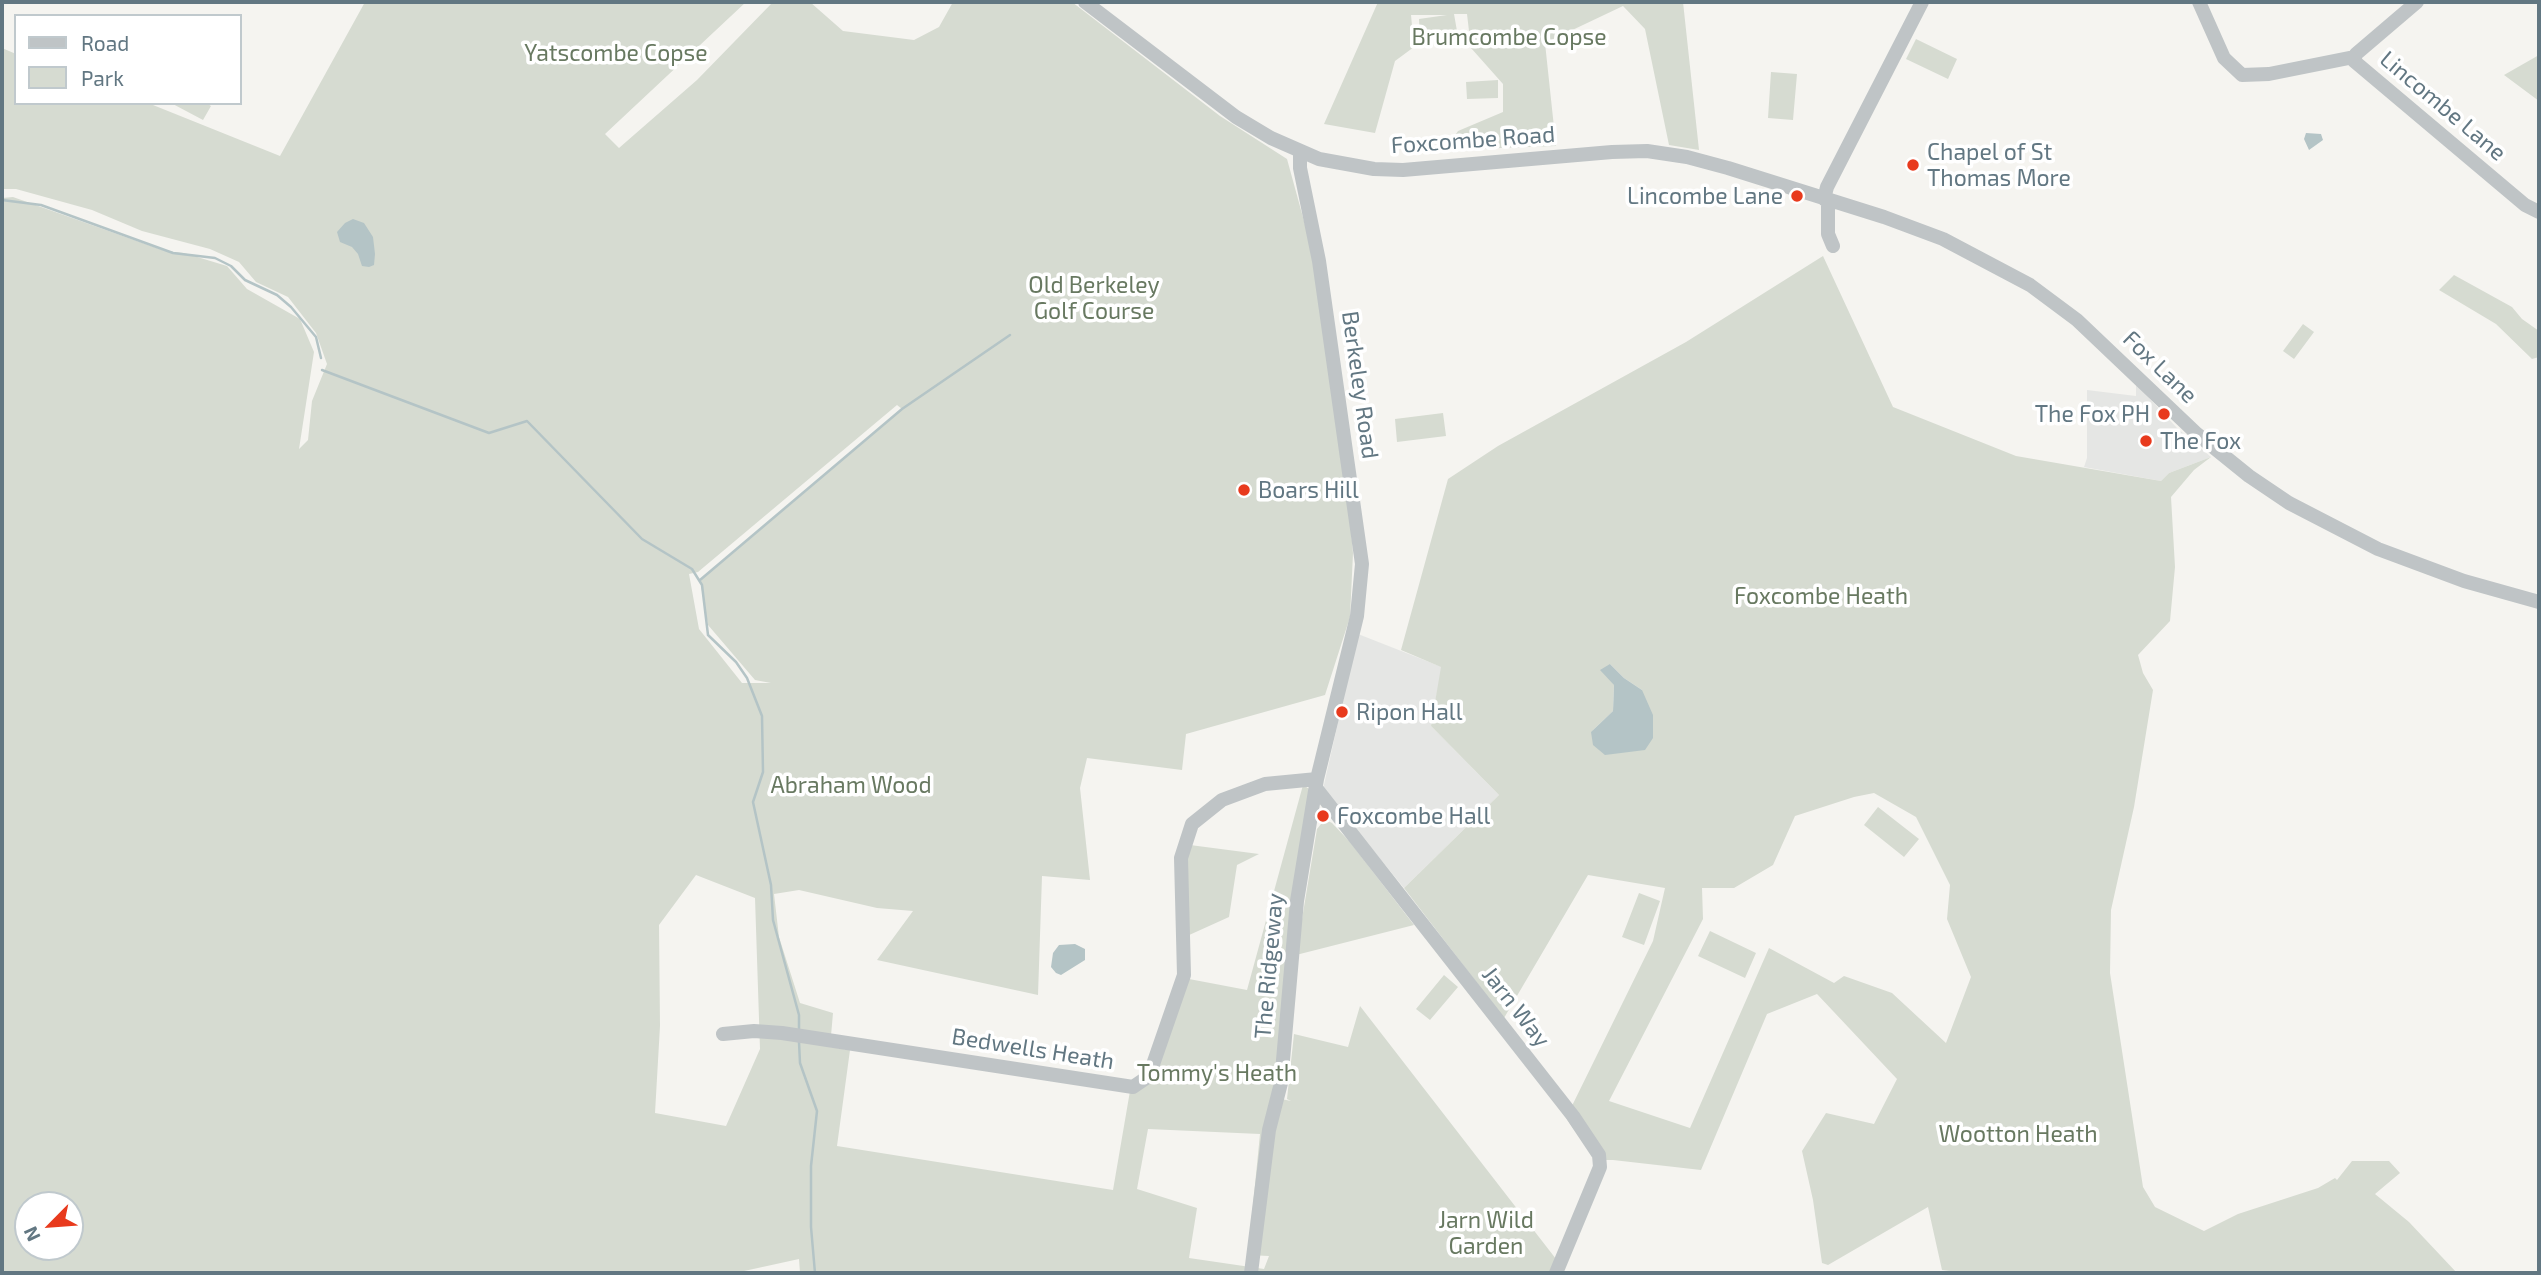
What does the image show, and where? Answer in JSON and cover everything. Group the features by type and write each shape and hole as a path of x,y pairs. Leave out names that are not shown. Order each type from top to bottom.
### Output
{"street":[{"name":"Foxcombe Road","path":"1085,2 1236,117 1300,152 1345,165 1402,170 1647,151 1687,157 1826,200"},
{"path":"1833,246 1828,234 1827,187 1923,2"},
{"name":"Lincombe Lane","path":"2199,2 2224,58 2242,75 2269,74 2354,57 2417,2"},
{"name":"Lincombe Lane","path":"2354,57 2354,61 2452,145 2525,205 2539,212"},
{"name":"Berkeley Road","path":"1300,152 1302,179 1319,261 1362,564 1357,616 1316,784"},
{"name":"Fox Lane","path":"1826,200 1943,239 2030,285 2077,320 2220,454 2289,503 2378,549 2464,581 2539,603"},
{"name":"Bedwells Heath","path":"723,1034 754,1031 782,1033 1133,1087 1149,1076 1184,975 1181,858 1192,824 1222,800 1265,784 1316,784"},
{"name":"The Ridgeway","path":"1251,1273 1269,1130 1281,1083 1297,901 1316,784"},
{"name":"Jarn Way","path":"1316,784 1573,1116 1599,1155 1600,1167 1556,1273"}],"shaded area":[{"path":"2306,133 2321,134 2323,140 2309,150 2304,139"},
{"path":"353,219 364,223 373,237 374,265 369,267 362,266 352,247 340,242 337,232"},
{"path":"2136,384 2177,428 2211,457 2169,473 2161,481 2084,467 2087,458 2087,390 2136,396"},
{"path":"1358,634 1442,667 1431,726 1499,795 1404,888 1323,789"},
{"path":"1610,664 1642,690 1653,715 1653,738 1645,750 1605,755 1593,745 1591,732 1613,711 1614,685 1600,670"},
{"path":"1075,944 1085,949 1085,960 1061,975 1056,973 1051,967 1053,953 1059,945"}],"green space":[{"path":"365,2 746,2 605,134 619,148 697,80 772,3 810,2 843,31 914,40 939,27 953,2 1072,2 1220,116 1287,159 1315,261 1347,480 1353,553 1350,617 1325,695 1186,734 1182,770 1087,758 1080,788 1090,880 1042,876 1038,995 877,960 913,911 877,908 799,890 774,894 779,937 800,1003 833,1013 830,1047 850,1050 837,1146 1113,1190 1130,1091 1149,1082 1189,979 1247,990 1303,785 1311,790 1272,1097 1291,1101 1287,1099 1294,1034 1348,1047 1360,1006 1556,1259 1550,1273 800,1273 799,1259 735,1273 2,1273 2,198 13,197 165,251 184,253 227,266 247,289 300,319 314,352 299,449 308,440 312,401 327,364 316,333 288,297 256,282 239,262 210,249 142,231 92,210 16,189 2,189 2,48 14,53 14,105 153,105 280,156","holes":["897,405 902,409 700,580 708,625 755,680 771,683 742,683 699,629 689,574 698,572","696,875 755,898 760,1049 726,1126 655,1113 660,1026 659,925","1148,1129 1260,1134 1248,1255 1269,1256 1264,1269 1189,1258 1197,1208 1137,1189"]},
{"name":"Brumcombe Copse","path":"1378,2 1683,2 1699,150 1669,145 1645,29 1623,6 1545,43 1556,146 1446,150 1458,131 1503,112 1503,84 1471,48 1467,14 1454,14 1457,31 1420,37 1419,19 1447,15 1411,15 1414,47 1395,61 1375,133 1324,124"},
{"path":"1916,39 1957,59 1948,79 1906,59"},
{"path":"2539,55 2539,101 2504,75"},
{"path":"1771,72 1797,74 1793,120 1768,118"},
{"path":"1498,80 1498,98 1467,99 1466,82"},
{"path":"175,105 209,105 203,120"},
{"name":"Foxcombe Heath","path":"1823,256 1893,407 2016,456 2161,481 2169,473 2211,457 2194,470 2171,497 2175,567 2170,621 2138,655 2143,673 2153,690 2134,807 2111,910 2110,973 2143,1187 2155,1207 2204,1231 2238,1214 2318,1188 2335,1178 2337,1180 2352,1161 2389,1161 2400,1173 2375,1194 2409,1222 2457,1273 1966,1273 1942,1270 1928,1207 1828,1265 1822,1263 1813,1200 1802,1151 1826,1113 1874,1124 1897,1079 1817,994 1767,1014 1701,1170 1595,1160 1566,1118 1653,941 1665,888 1588,875 1504,1018 1404,888 1499,795 1431,726 1441,667 1401,650 1448,479 1498,446 1686,342","holes":["1610,664 1642,690 1591,732 1613,711 1614,685","1874,793 1916,817 1950,885 1947,919 1971,977 1946,1043 1892,993 1844,976 1834,983 1769,948 1690,1128 1609,1101 1703,919 1702,888 1734,888 1773,865 1795,816"]},
{"path":"2454,275 2512,307 2522,319 2539,331 2539,357 2532,359 2496,324 2439,290"},
{"path":"2303,324 2314,332 2294,359 2283,351"},
{"path":"1443,413 1446,436 1397,442 1395,419"},
{"path":"1878,807 1919,839 1904,857 1864,825"},
{"path":"1328,821 1350,842 1414,925 1296,955 1317,829"},
{"path":"1190,845 1259,854 1237,865 1229,917 1187,936 1184,875"},
{"path":"1639,893 1660,901 1644,945 1622,937"},
{"path":"1710,931 1756,953 1745,978 1698,956"},
{"path":"1444,975 1458,987 1430,1020 1416,1009"}],"waterway":[{"path":"2,200 41,205 173,253 215,258 231,266 245,280 277,295 291,307 316,337 321,358"},
{"path":"700,580 902,409 1010,335"},
{"path":"322,370 489,433 527,421 642,539 692,569 702,585 708,635 736,662 747,678 762,716 763,772 753,802 771,885 773,920 799,1015 799,1032"},
{"path":"799,1042 800,1063 817,1111 811,1166 811,1227 815,1273"}],"place":[{"name":"Chapel of St Thomas More","path":"1913,165"},
{"name":"Lincombe Lane","path":"1797,196"},
{"name":"The Fox PH","path":"2164,414"},
{"name":"The Fox","path":"2146,441"},
{"name":"Boars Hill","path":"1244,490"},
{"name":"Ripon Hall","path":"1342,712"},
{"name":"Foxcombe Hall","path":"1323,816"}],"park label":[{"name":"Yatscombe Copse","path":"616,53"},
{"name":"Old Berkeley Golf Course","path":"1094,298"},
{"name":"Abraham Wood","path":"851,785"},
{"name":"Tommy's Heath","path":"1217,1073"},
{"name":"Wootton Heath","path":"2018,1134"},
{"name":"Jarn Wild Garden","path":"1486,1233"}]}
